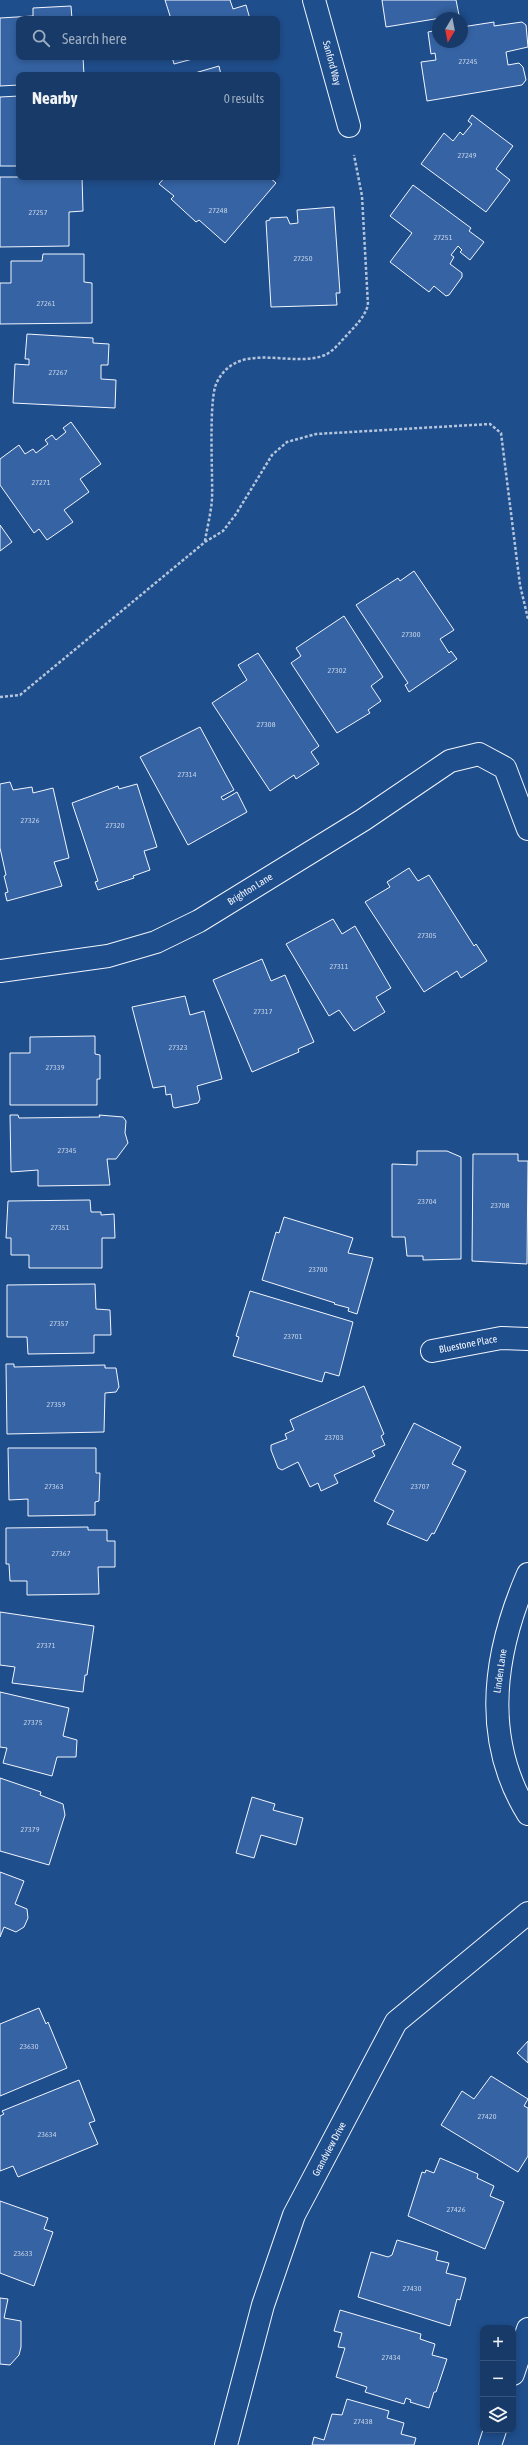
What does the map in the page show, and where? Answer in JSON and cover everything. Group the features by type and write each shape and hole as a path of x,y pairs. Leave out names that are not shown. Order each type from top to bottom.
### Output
{"street":[{"name":"Sanford Way","path":"314,0 349,126"},
{"name":"Brighton Lane","path":"0,971 108,956 156,942 199,921 363,820 450,762 478,754 506,768 528,829"},
{"name":"Bluestone Place","path":"432,1351 501,1338 528,1339"},
{"name":"Linden Lane","path":"528,1574 516,1600 504,1642 496,1699 504,1762 528,1814"},
{"name":"Grandview Drive","path":"226,2445 263,2305 294,2215 396,2022 528,1913"},
{"path":"516,2365 528,2329"},
{"path":"490,2445 494,2433"}],"path":[{"path":"205,542 212,501 213,401 216,383 224,371 233,363 247,359 313,357 325,355 336,347 364,317 368,305 362,196 349,126"},
{"path":"0,697 20,695 205,542 222,530 236,514 272,455 287,442 316,434 490,424 501,433 520,585 528,619"}],"building":[{"path":"165,0 230,0 233,9 246,5 249,16 170,16"},
{"path":"382,0 456,0 458,12 432,12 432,19 386,27"},
{"path":"71,6 72,16 33,16 33,8"},
{"path":"16,17 16,60 83,60 84,72 16,72 16,85 0,86 0,18"},
{"path":"494,22 494,26 522,22 526,25 528,47 506,52 508,65 519,63 523,67 526,80 522,85 427,101 421,62 436,60 435,53 431,54 428,32 432,31 432,48 468,48 468,26"},
{"path":"173,60 189,60 174,64"},
{"path":"219,66 220,72 198,72"},
{"path":"16,96 16,166 0,166 0,97"},
{"path":"472,115 513,146 496,169 510,180 486,212 421,164 444,133 453,141 460,132 463,135 472,124 468,121"},
{"path":"0,177 16,177 16,180 82,180 83,211 69,212 69,246 0,247"},
{"path":"162,180 272,180 276,183 225,243 199,220 196,222 171,199 174,196 159,184"},
{"path":"413,185 471,228 469,231 484,242 470,260 460,252 462,250 458,246 451,255 454,257 450,264 462,273 462,277 449,295 446,296 434,286 429,292 390,262 412,233 390,216"},
{"path":"334,207 340,293 336,293 337,305 271,307 266,221 270,220 270,218 287,217 290,224 298,223 297,210"},
{"path":"43,254 84,254 84,282 92,283 92,323 0,324 0,283 11,283 11,261 42,261"},
{"path":"27,334 93,338 93,343 109,344 108,365 101,365 101,379 116,380 115,408 13,403 15,364 29,365 29,359 25,359"},
{"path":"71,422 101,464 80,479 89,492 64,510 73,522 47,540 39,529 34,533 0,485 0,459 19,445 25,454 33,449 36,453 48,444 45,440 52,435 56,440 66,432 63,428"},
{"path":"0,525 12,542 0,551"},
{"path":"414,571 454,630 440,639 449,653 451,651 457,659 409,692 405,685 408,683 356,605 398,578 400,581"},
{"path":"344,616 383,677 371,686 381,701 368,710 370,713 337,733 291,663 301,656 296,648"},
{"path":"258,653 319,746 311,752 319,764 296,779 294,775 270,791 212,703 247,680 238,665"},
{"path":"200,727 234,790 221,797 223,800 237,792 247,812 188,845 140,757"},
{"path":"10,782 13,790 32,787 33,793 53,788 69,858 54,862 62,886 7,901 5,893 8,892 4,876 6,875 0,848 0,784"},
{"path":"137,784 157,847 144,851 150,870 133,876 134,878 98,890 95,882 98,881 72,803 118,786 119,789"},
{"path":"409,868 418,881 429,875 474,946 476,944 487,961 461,978 457,971 424,992 365,902 390,887 387,882"},
{"path":"333,919 342,934 355,926 391,988 376,997 385,1012 354,1031 339,1010 329,1016 286,944"},
{"path":"262,959 271,981 285,975 314,1042 298,1049 299,1052 252,1072 213,980"},
{"path":"185,996 190,1015 204,1011 222,1079 197,1086 200,1099 198,1103 175,1108 173,1107 171,1094 166,1095 165,1086 153,1088 132,1007"},
{"path":"95,1036 95,1054 100,1055 100,1079 97,1079 97,1105 10,1105 10,1053 30,1053 30,1037"},
{"path":"10,1115 18,1115 19,1118 100,1117 99,1115 123,1117 126,1121 125,1133 128,1143 116,1159 107,1159 110,1185 38,1186 38,1170 11,1172"},
{"path":"417,1151 447,1151 461,1157 461,1259 423,1260 423,1256 407,1256 405,1237 392,1237 392,1164 417,1165"},
{"path":"473,1154 518,1154 518,1161 528,1161 527,1264 472,1261"},
{"path":"90,1200 91,1212 101,1212 101,1215 114,1214 115,1238 102,1238 102,1268 29,1268 29,1255 11,1255 11,1238 6,1238 8,1201"},
{"path":"284,1217 353,1238 348,1253 373,1258 357,1314 348,1311 349,1308 262,1280 276,1232 279,1233"},
{"path":"95,1284 96,1309 110,1310 111,1335 94,1335 94,1353 28,1354 27,1337 7,1337 7,1285"},
{"path":"250,1291 353,1322 339,1376 325,1372 322,1382 233,1356 239,1337 236,1336"},
{"path":"6,1364 14,1364 14,1367 105,1365 105,1368 116,1368 119,1387 116,1392 105,1393 104,1432 7,1434"},
{"path":"364,1386 384,1434 381,1436 385,1445 372,1451 375,1456 334,1475 338,1483 321,1491 318,1483 310,1487 298,1462 282,1470 278,1468 271,1450 271,1445 287,1439 285,1434 294,1430 290,1420"},
{"path":"414,1423 461,1447 452,1464 466,1471 434,1534 432,1533 427,1541 387,1524 394,1511 374,1501"},
{"path":"8,1448 96,1448 96,1473 100,1473 99,1501 95,1502 95,1515 28,1516 28,1499 9,1500"},
{"path":"88,1527 88,1530 107,1530 107,1541 115,1541 115,1567 98,1567 99,1594 27,1595 27,1581 10,1581 9,1564 6,1564 6,1528"},
{"path":"0,1612 94,1626 83,1692 12,1683 15,1667 0,1665"},
{"path":"0,1692 69,1708 63,1736 77,1740 76,1757 57,1757 52,1776 3,1763 7,1748 0,1747"},
{"path":"0,1778 41,1792 40,1795 63,1804 65,1815 49,1865 0,1851"},
{"path":"252,1797 275,1804 273,1810 303,1818 296,1845 261,1835 254,1858 236,1853"},
{"path":"0,1872 24,1881 15,1904 27,1909 28,1918 24,1927 16,1932 4,1927 0,1937"},
{"path":"39,2008 46,2024 48,2022 67,2068 0,2096 0,2024"},
{"path":"528,2041 528,2063 517,2053"},
{"path":"491,2076 528,2099 524,2106 528,2108 528,2156 518,2172 441,2125 462,2091 474,2099"},
{"path":"79,2080 95,2121 89,2123 98,2144 18,2177 13,2166 0,2171 0,2116 4,2114 2,2111"},
{"path":"440,2158 478,2174 477,2178 494,2186 490,2196 504,2202 485,2249 408,2216 422,2172 425,2173 426,2170 434,2173"},
{"path":"0,2201 48,2218 44,2229 53,2232 34,2286 0,2273"},
{"path":"397,2240 438,2252 436,2260 449,2263 446,2273 466,2278 460,2300 457,2299 450,2326 358,2297 371,2252 388,2257 392,2255"},
{"path":"0,2298 8,2299 4,2318 21,2321 21,2347 19,2355 10,2365 0,2364"},
{"path":"340,2310 421,2334 420,2339 435,2344 432,2355 447,2359 429,2408 410,2402 411,2400 406,2398 404,2404 365,2392 367,2387 336,2377 345,2348 338,2347 342,2333 334,2331"},
{"path":"347,2399 389,2411 387,2418 404,2423 401,2434 416,2438 414,2445 312,2445 314,2437 324,2440 332,2414 342,2415"}]}
